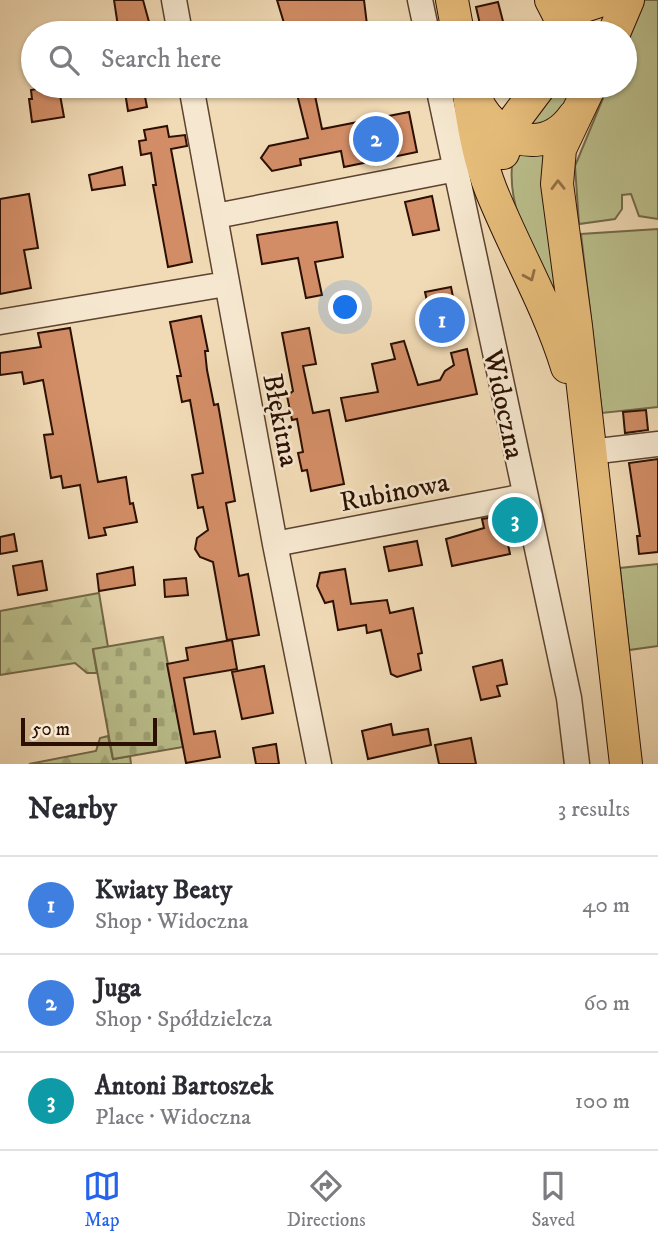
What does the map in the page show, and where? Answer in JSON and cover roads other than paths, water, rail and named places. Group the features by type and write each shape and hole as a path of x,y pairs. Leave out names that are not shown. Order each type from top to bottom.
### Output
{"main road":[{"path":"452,0 456,21"},
{"path":"551,0 562,21"},
{"path":"558,0 584,6 604,0"},
{"path":"589,21 604,0"},
{"path":"619,21 628,0"},
{"path":"472,98 482,163 556,333 589,445"},
{"path":"475,98 484,117 508,135 531,141 542,139 563,128 581,98"},
{"path":"502,214 503,150 516,118 531,98"},
{"path":"581,98 560,149 556,184 626,764"}],"street":[{"path":"174,0 178,21"},
{"path":"420,0 424,21"},
{"name":"Błękitna","path":"193,98 275,544 319,764"},
{"name":"Widoczna","path":"441,98 569,698 577,764"},
{"path":"216,216 456,169"},
{"path":"0,322 226,284"},
{"path":"589,445 642,440"},
{"name":"Rubinowa","path":"275,544 525,496"}],"place":[{"name":"Juga","path":"376,139"},
{"name":"Kwiaty Beaty","path":"442,320"},
{"name":"Antoni Bartoszek","path":"515,520"}]}
